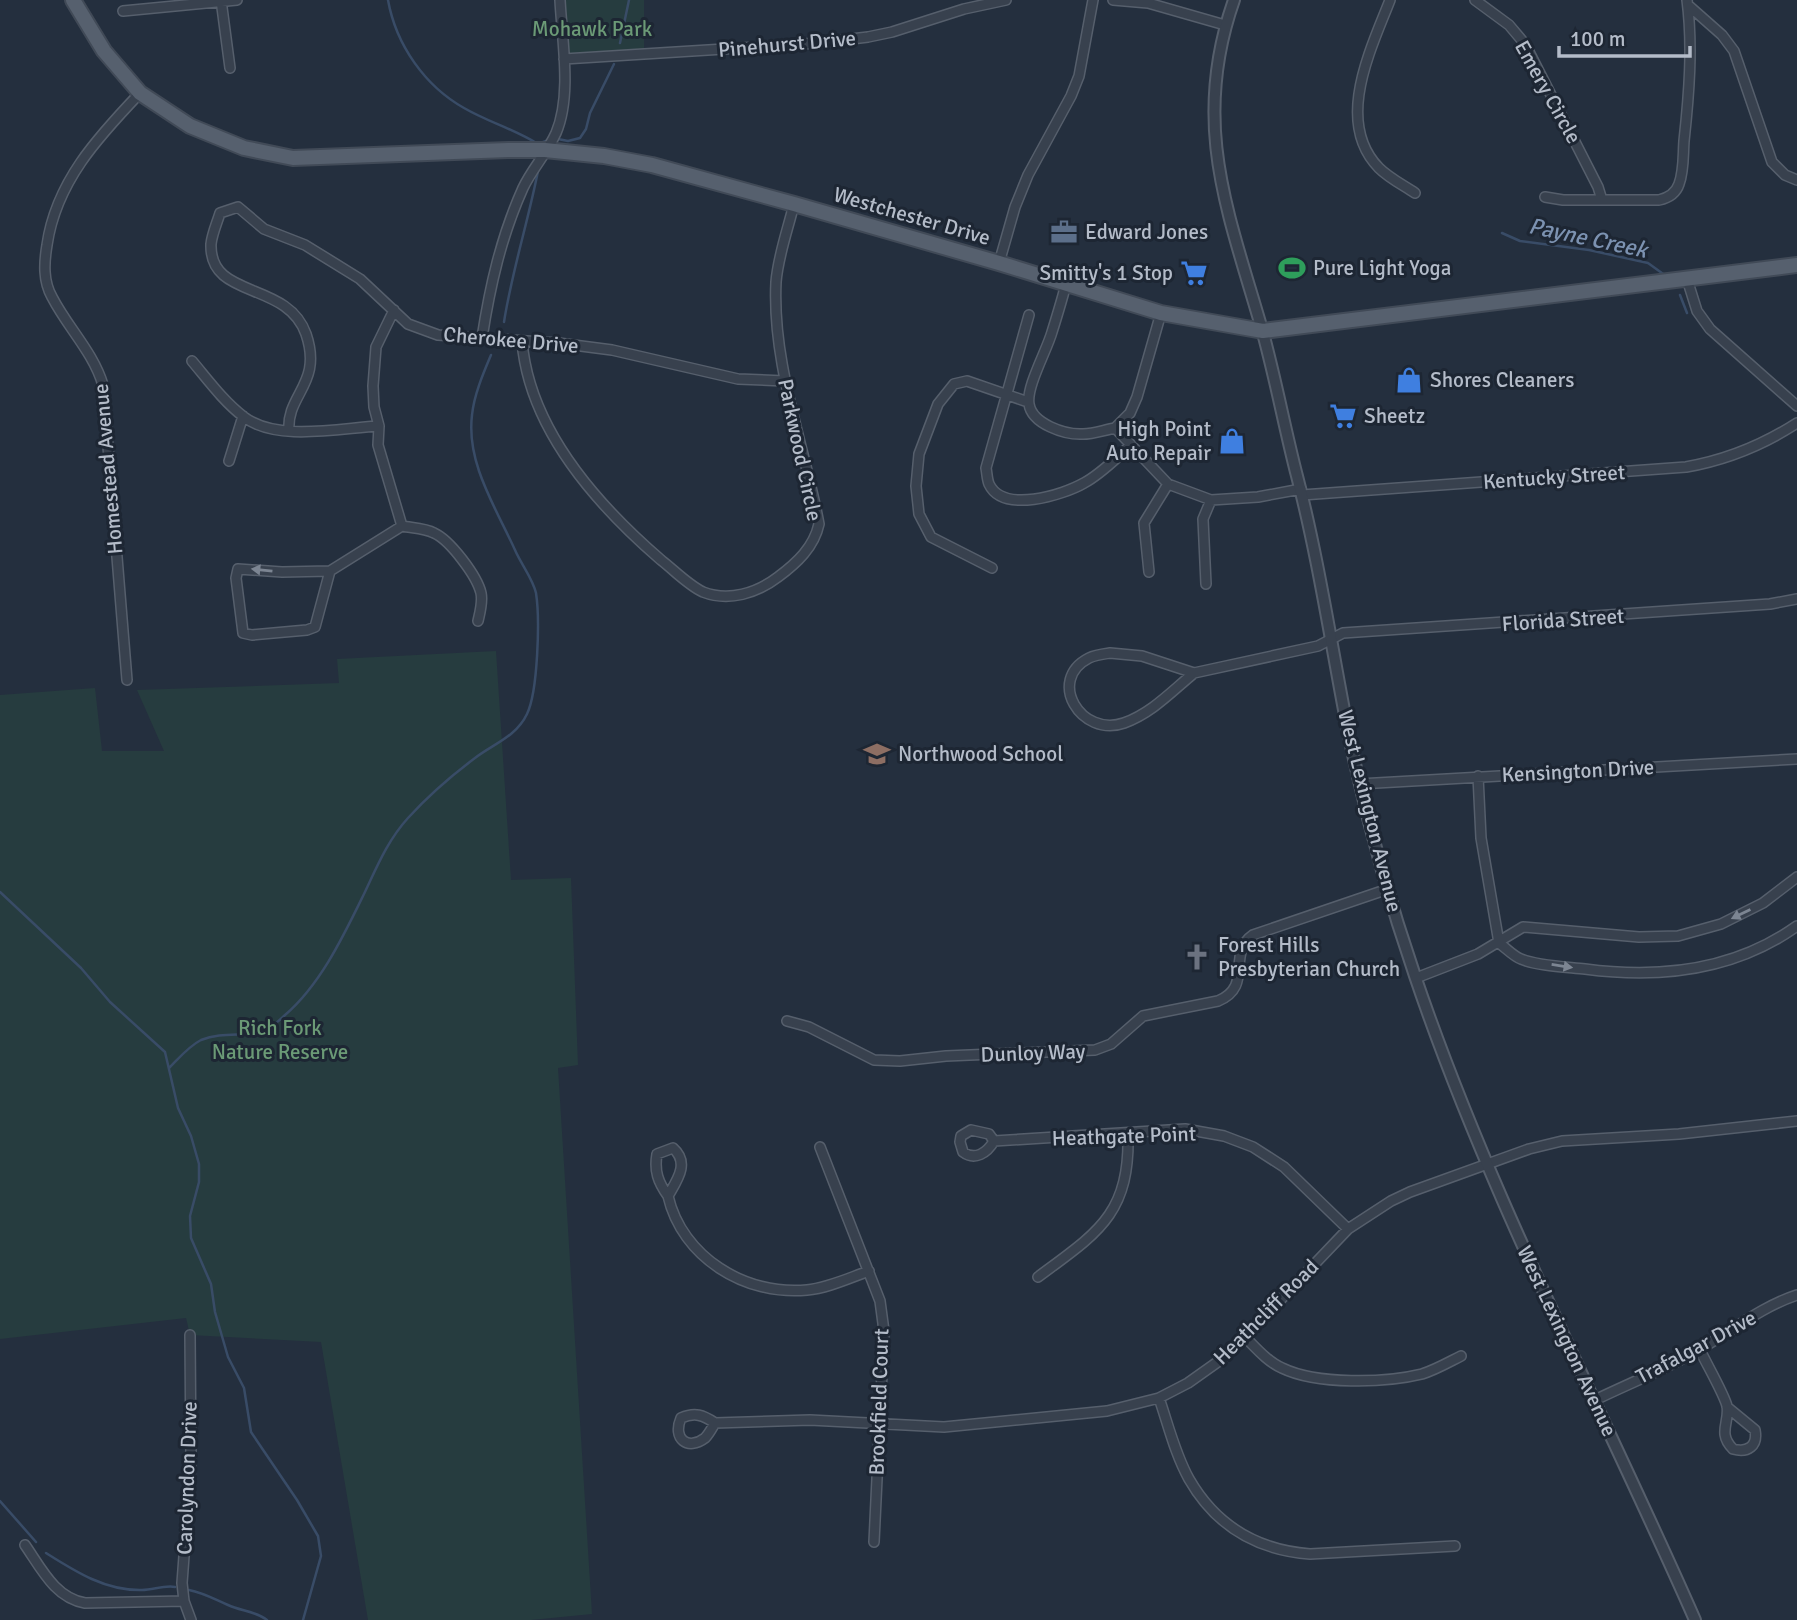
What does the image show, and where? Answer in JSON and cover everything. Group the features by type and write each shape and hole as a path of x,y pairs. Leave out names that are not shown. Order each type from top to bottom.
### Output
{"main road":[{"name":"Westchester Drive","path":"73,0 104,51 140,93 190,125 244,148 293,158 545,150 604,156 652,165 793,204 1161,313 1263,331 1797,265"}],"street":[{"path":"123,11 237,0"},
{"path":"482,338 490,287 506,232 527,180 556,132 561,107 564,59 559,0"},
{"name":"Pinehurst Drive","path":"564,59 856,39 892,32 963,4 1006,0"},
{"path":"999,263 1015,207 1028,175 1079,76 1094,0"},
{"path":"1113,0 1148,3 1225,26"},
{"name":"West Lexington Avenue","path":"1234,0 1225,26 1216,74 1213,129 1230,223 1263,331 1301,492 1359,784 1388,889 1416,978 1485,1164 1695,1620"},
{"path":"1390,0 1366,61 1357,120 1360,136 1369,156 1380,169 1415,193"},
{"name":"Emery Circle","path":"1475,0 1509,25 1525,44 1602,200"},
{"path":"221,1 230,68"},
{"path":"1545,197 1563,200 1659,200 1671,196 1679,183 1689,67 1687,3"},
{"path":"1687,3 1722,35 1734,51 1772,162 1785,175 1797,180"},
{"name":"Homestead Avenue","path":"127,680 103,385 94,361 52,297 45,268 52,223 72,174 113,121 140,93"},
{"name":"Parkwood Circle","path":"522,341 528,381 542,417 587,484 612,512 693,586 718,596 751,593 769,584 793,566 815,538 819,524 777,338 776,279 793,204"},
{"name":"Cherokee Drive","path":"289,431 288,422 293,407 310,374 312,361 307,338 303,325 286,305 230,281 218,270 213,260 211,241 220,214 234,208 241,209 264,229 325,256 360,279 408,324 438,335 612,350 738,379 785,381"},
{"path":"1688,279 1697,311 1710,329 1797,406"},
{"path":"1066,284 1028,402 1032,413 1044,424 1059,430 1080,435 1115,428 1130,413 1161,313"},
{"path":"394,310 376,347 373,386 374,407 379,426 378,446 402,526"},
{"path":"1029,315 986,468 990,486 1007,498 1032,500 1066,491 1098,474 1130,446"},
{"path":"192,361 251,422 289,431 379,426"},
{"path":"992,568 932,537 919,514 916,486 919,454 938,404 954,384 967,381 1007,397 1028,402"},
{"path":"229,461 243,416"},
{"name":"Kentucky Street","path":"1211,500 1686,467 1709,463 1773,439 1797,423"},
{"path":"1115,428 1168,484 1211,500 1203,519 1206,584"},
{"path":"1149,572 1144,523 1168,484"},
{"path":"330,571 315,627 252,635 243,633 236,578 238,569 330,571 402,526 432,531 442,537 468,569 478,583 482,597 478,621"},
{"name":"Florida Street","path":"1194,673 1318,646 1343,633 1584,619 1770,604 1797,599"},
{"path":"1110,653 1142,656 1194,673 1150,710 1117,724 1095,723 1081,715 1073,703 1069,686 1074,669 1090,657 1110,653"},
{"name":"Kensington Drive","path":"1359,784 1797,760"},
{"path":"1478,776 1481,838 1499,943 1522,959 1613,973 1683,972 1722,963 1760,948 1797,926"},
{"path":"1416,978 1478,954 1523,927 1639,937 1678,936 1721,924 1763,903 1797,877"},
{"name":"Dunloy Way","path":"787,1021 810,1027 874,1060 886,1062 946,1056 1095,1051 1111,1044 1143,1016 1218,1001 1229,995 1239,976 1242,946 1253,934 1388,889"},
{"name":"Heathcliff Road","path":"715,1423 810,1420 944,1427 1107,1410 1159,1398 1188,1383 1217,1362 1245,1337 1348,1229 1391,1201 1485,1164 1562,1141 1679,1134 1797,1121"},
{"name":"Heathgate Point","path":"994,1142 1185,1129 1224,1136 1253,1147 1284,1167 1348,1229"},
{"path":"1038,1277 1082,1246 1103,1226 1123,1186 1129,1161 1129,1133"},
{"name":"Brookfield Court","path":"820,1147 880,1301 884,1331 874,1542"},
{"path":"668,1196 681,1169 680,1155 673,1149 657,1154 656,1162 659,1183 668,1196 677,1225 691,1244 716,1266 742,1280 774,1289 807,1290 834,1284 869,1271"},
{"name":"Trafalgar Drive","path":"1595,1400 1700,1350 1749,1319 1797,1295"},
{"name":"Carolyndon Drive","path":"190,1335 191,1462 182,1583 184,1601 191,1620"},
{"path":"1245,1337 1282,1368 1327,1381 1373,1380 1422,1374 1461,1356"},
{"path":"1700,1350 1727,1407 1755,1430 1753,1446 1747,1450 1733,1449 1727,1444 1724,1434 1727,1407"},
{"path":"1159,1398 1188,1478 1229,1527 1259,1545 1287,1553 1310,1554 1455,1546"},
{"path":"25,1545 57,1590 73,1601 184,1601"}],"green space":[{"name":"Mohawk Park","path":"560,0 644,0 644,54 564,59"},
{"name":"Rich Fork Nature Reserve","path":"496,651 511,880 571,878 578,1065 558,1068 592,1614 531,1620 368,1620 321,1342 190,1335 186,1318 0,1339 0,695 95,688 102,751 164,751 137,690 339,683 337,659"}],"waterway":[{"path":"388,0 405,48 414,63 437,88 464,108 538,144"},
{"path":"620,43 629,0"},
{"path":"558,139 568,141 580,138 614,64"},
{"path":"538,144 551,139"},
{"path":"504,322 538,171"},
{"name":"Payne Creek","path":"1502,233 1520,241 1589,250 1648,263 1666,276"},
{"name":"Payne Creek","path":"1680,295 1687,313"},
{"path":"169,1068 201,1040 215,1036 262,1032 298,1003 330,960 382,856 401,827 449,779 517,729 527,714 534,689 537,655 536,593 484,485 471,433 475,400 491,355"},
{"path":"0,892 81,968 110,1002 165,1052 178,1108 191,1136 199,1164 199,1182 190,1216 191,1238 211,1284 215,1312 228,1357 244,1388 251,1432 318,1536 321,1556 303,1620"},
{"path":"0,1501 36,1542"},
{"path":"46,1553 104,1584 142,1590 175,1587"},
{"path":"189,1590 267,1620"}],"place":[{"name":"Edward Jones","path":"1064,232"},
{"name":"Pure Light Yoga","path":"1292,268"},
{"name":"Smitty's 1 Stop","path":"1194,273"},
{"name":"Shores Cleaners","path":"1409,380"},
{"name":"Sheetz","path":"1343,416"},
{"name":"High Point Auto Repair","path":"1232,441"},
{"name":"Northwood School","path":"877,754"},
{"name":"Forest Hills Presbyterian Church","path":"1197,957"}]}
